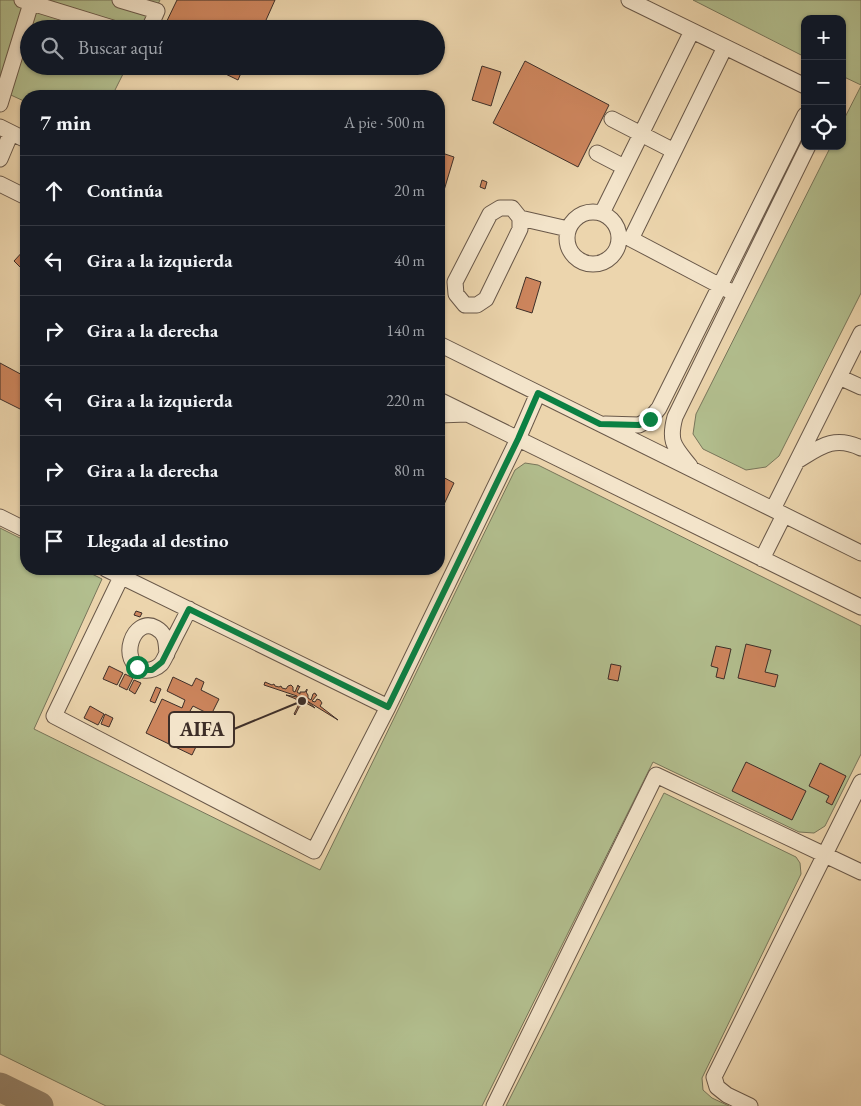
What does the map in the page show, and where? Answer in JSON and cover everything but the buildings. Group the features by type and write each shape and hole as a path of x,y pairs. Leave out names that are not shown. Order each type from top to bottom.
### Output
{"street":[{"path":"120,0 160,6 154,20"},
{"path":"629,0 799,83"},
{"path":"23,20 28,1 88,20"},
{"path":"0,104 20,30"},
{"path":"602,213 692,31"},
{"path":"725,47 674,151 625,241 610,258 593,264 584,263 577,259 571,253 566,237 568,229 578,216 585,212 602,213 615,224 618,233 625,241 736,294"},
{"path":"612,119 674,151"},
{"path":"600,424 639,425 650,419 659,408 801,123"},
{"path":"0,159 6,130 20,137"},
{"path":"692,470 674,446 671,432 674,417 806,150"},
{"path":"597,153 624,167"},
{"path":"0,184 20,194"},
{"path":"520,218 520,230 486,299 477,304 465,305 456,294 455,282 490,214 500,208 512,208 520,218 568,229"},
{"path":"762,559 797,461 861,333"},
{"path":"445,347 861,553"},
{"path":"839,378 861,387"},
{"path":"122,575 54,716 314,851 388,707 518,439 538,393"},
{"path":"445,403 861,607"},
{"path":"445,415 468,414"},
{"path":"797,461 824,445 839,442 861,448"},
{"path":"0,517 20,527"},
{"path":"128,575 189,609 388,707"},
{"path":"167,654 167,644 163,633 152,626 143,626 134,634 129,650 132,663 142,669 152,670 162,662 167,654 189,609"},
{"path":"138,630 145,616"},
{"path":"494,1106 656,775 861,872"},
{"path":"750,1106 727,1095 717,1087 714,1077 861,782"}],"green space":[{"path":"0,0 160,0 150,20 20,20 20,75 122,75 115,90 20,90 20,99 0,90"},
{"path":"693,0 861,0 861,85 846,78 846,15 801,15 801,55"},
{"path":"861,86 861,293 779,456 766,467 746,470 703,449 693,434 696,414 829,150 846,150 846,115"},
{"path":"525,463 538,465 861,626 861,754 825,826 814,833 799,832 653,762 482,1106 106,1106 0,1054 0,528 20,538 20,575 94,575 102,579 34,729 320,870 515,470"},
{"path":"664,793 796,857 800,863 801,874 702,1078 703,1090 712,1098 729,1106 506,1106"}],"taxiway":[{"path":"0,1087 39,1106"}],"place":[{"name":"AIFA","path":"302,701"}],"route":[{"path":"137,667 152,670 162,662 189,609 388,707 518,439 538,393 600,424 639,425 650,419"}]}
